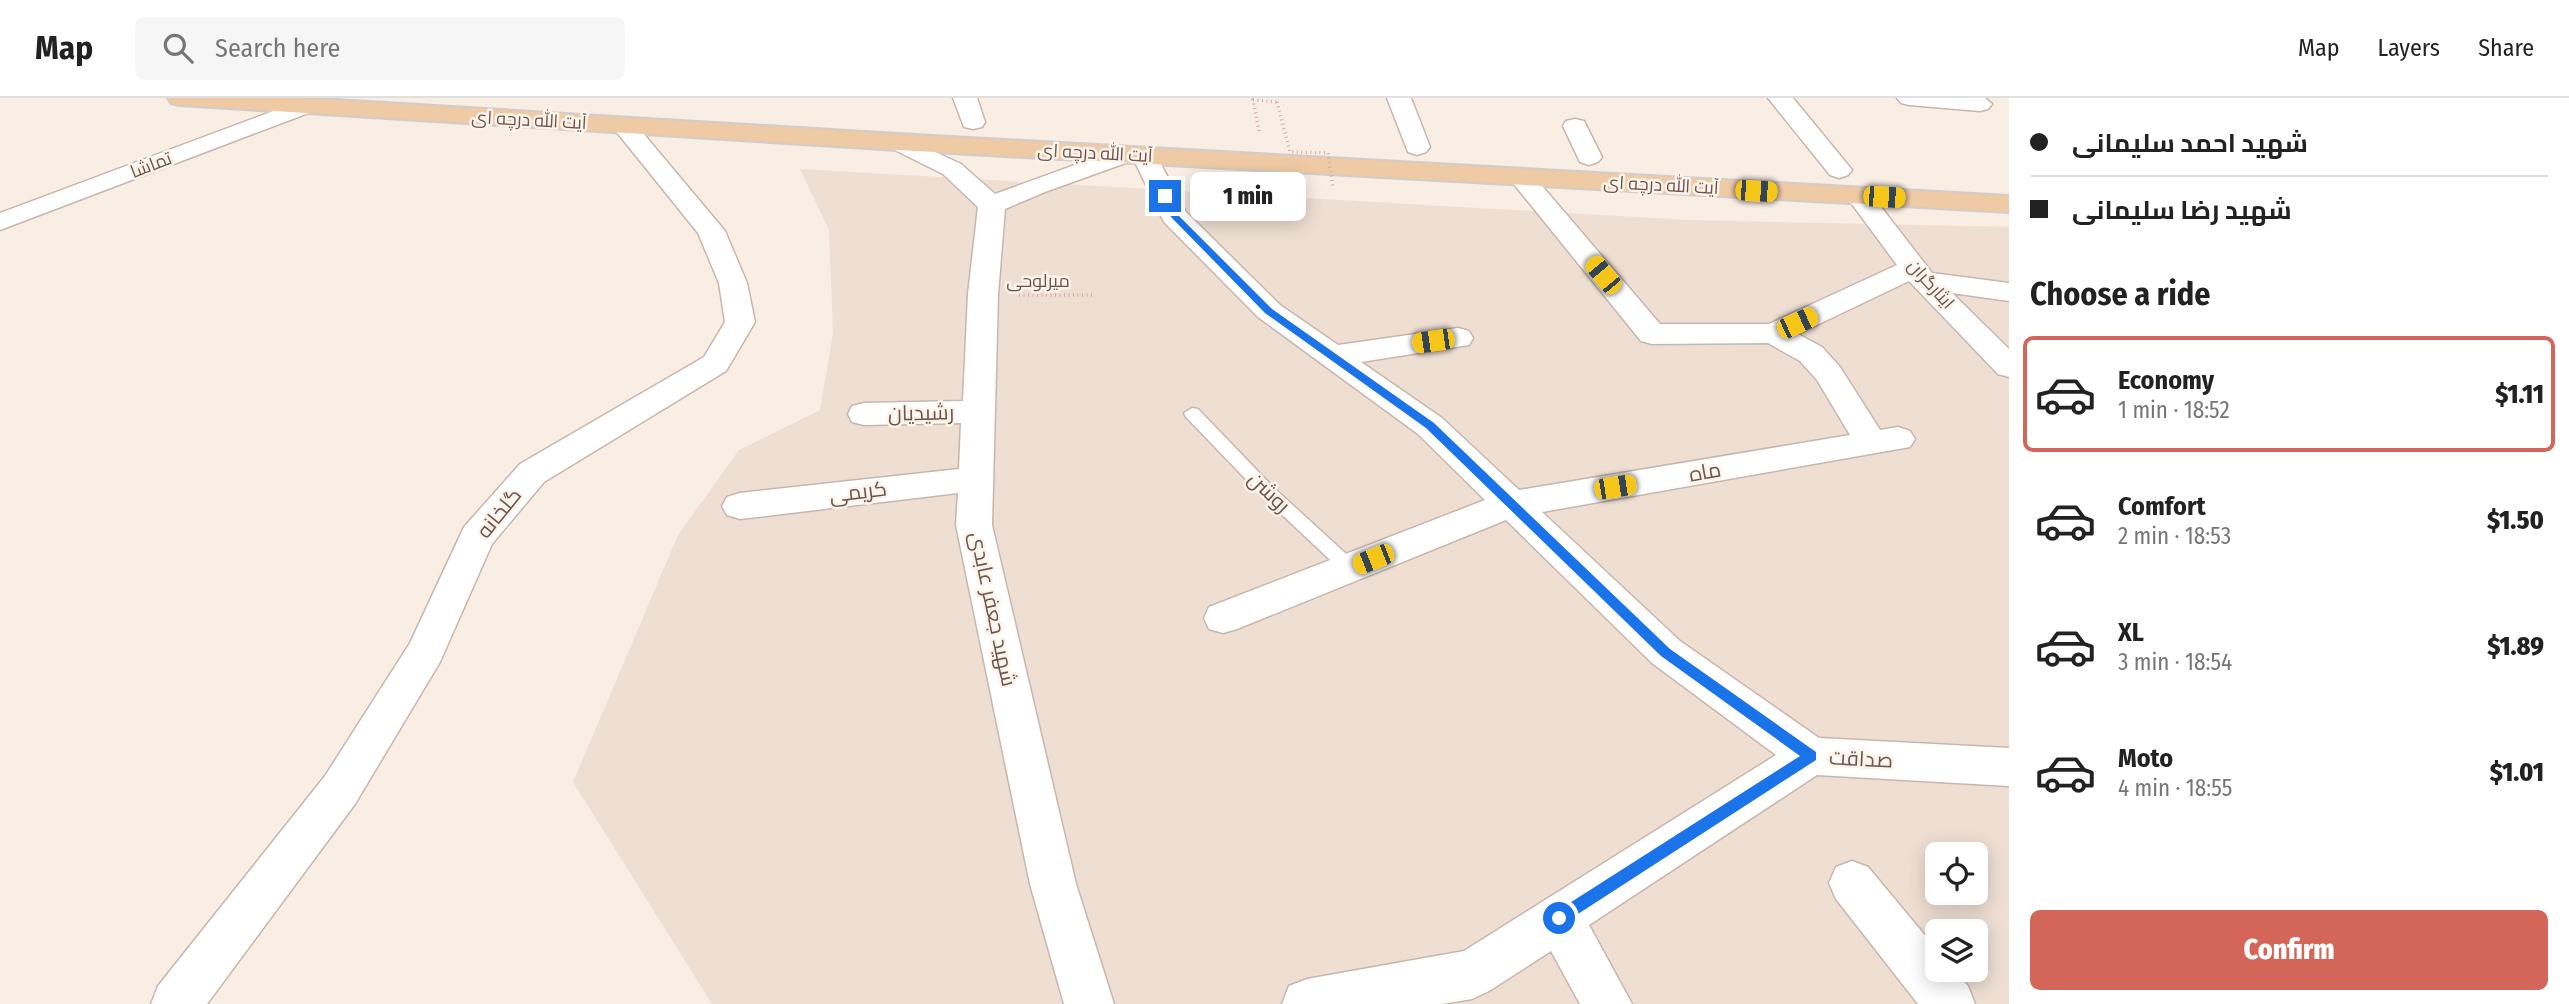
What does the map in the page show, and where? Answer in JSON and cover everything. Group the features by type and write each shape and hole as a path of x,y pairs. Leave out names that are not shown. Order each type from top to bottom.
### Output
{"main road":[{"name":"آیت الله درچه ای","path":"180,98 303,107 631,113 901,130 1135,155 1601,182 1862,183 2009,204"},
{"name":"آیت الله درچه ای","path":"582,98 631,113"},
{"path":"694,105 736,107"},
{"name":"آیت الله درچه ای","path":"901,130 969,110 1260,138 1839,170 1862,183"},
{"path":"820,113 848,114"},
{"path":"1589,157 1601,182"}],"street":[{"path":"1399,98 1417,147"},
{"path":"1909,98 1980,104"},
{"path":"1788,99 1839,170"},
{"name":"تماشا","path":"0,222 303,107"},
{"name":"گلخانه","path":"176,1004 340,790 426,652 477,537 532,473 715,364 740,322 733,283 711,231 631,113"},
{"path":"1575,126 1589,157"},
{"path":"901,130 952,169 992,205 1080,169 1135,155"},
{"name":"صداقت","path":"1135,155 1174,216 1269,311 1430,426 1666,652 1811,756 2009,767"},
{"path":"1522,178 1652,334 1774,333 1919,274 2009,292"},
{"name":"ایثارگران","path":"1862,183 1919,274 2009,367"},
{"name":"شهید جعفر عابدی","path":"992,205 983,295 974,525 1053,884 1089,1004"},
{"name":"ماه","path":"1511,504 1885,441 1811,354 1774,333"},
{"path":"1332,356 1458,338"},
{"name":"رشیدیان","path":"864,414 978,412"},
{"name":"کریمی","path":"740,506 976,479"},
{"path":"1223,618 1511,504"},
{"path":"1307,1004 1472,974 1811,756"},
{"path":"1852,883 1950,1004"},
{"path":"1559,918 1607,1004"}],"lane":[{"name":"روشن","path":"1192,413 1268,492 1350,568"}],"path":[{"path":"1260,138 1254,100 1277,102 1290,152 1328,153 1333,189"},
{"name":"میرلوحی","path":"983,295 1093,295"}],"shaded area":[{"path":"800,169 1688,220 2009,227 2009,1004 712,1004 573,782 678,535 739,450 820,410 833,333 829,230"}],"route":[{"path":"1165,196 1174,216 1269,311 1430,426 1666,652 1811,756 1559,918"}]}
